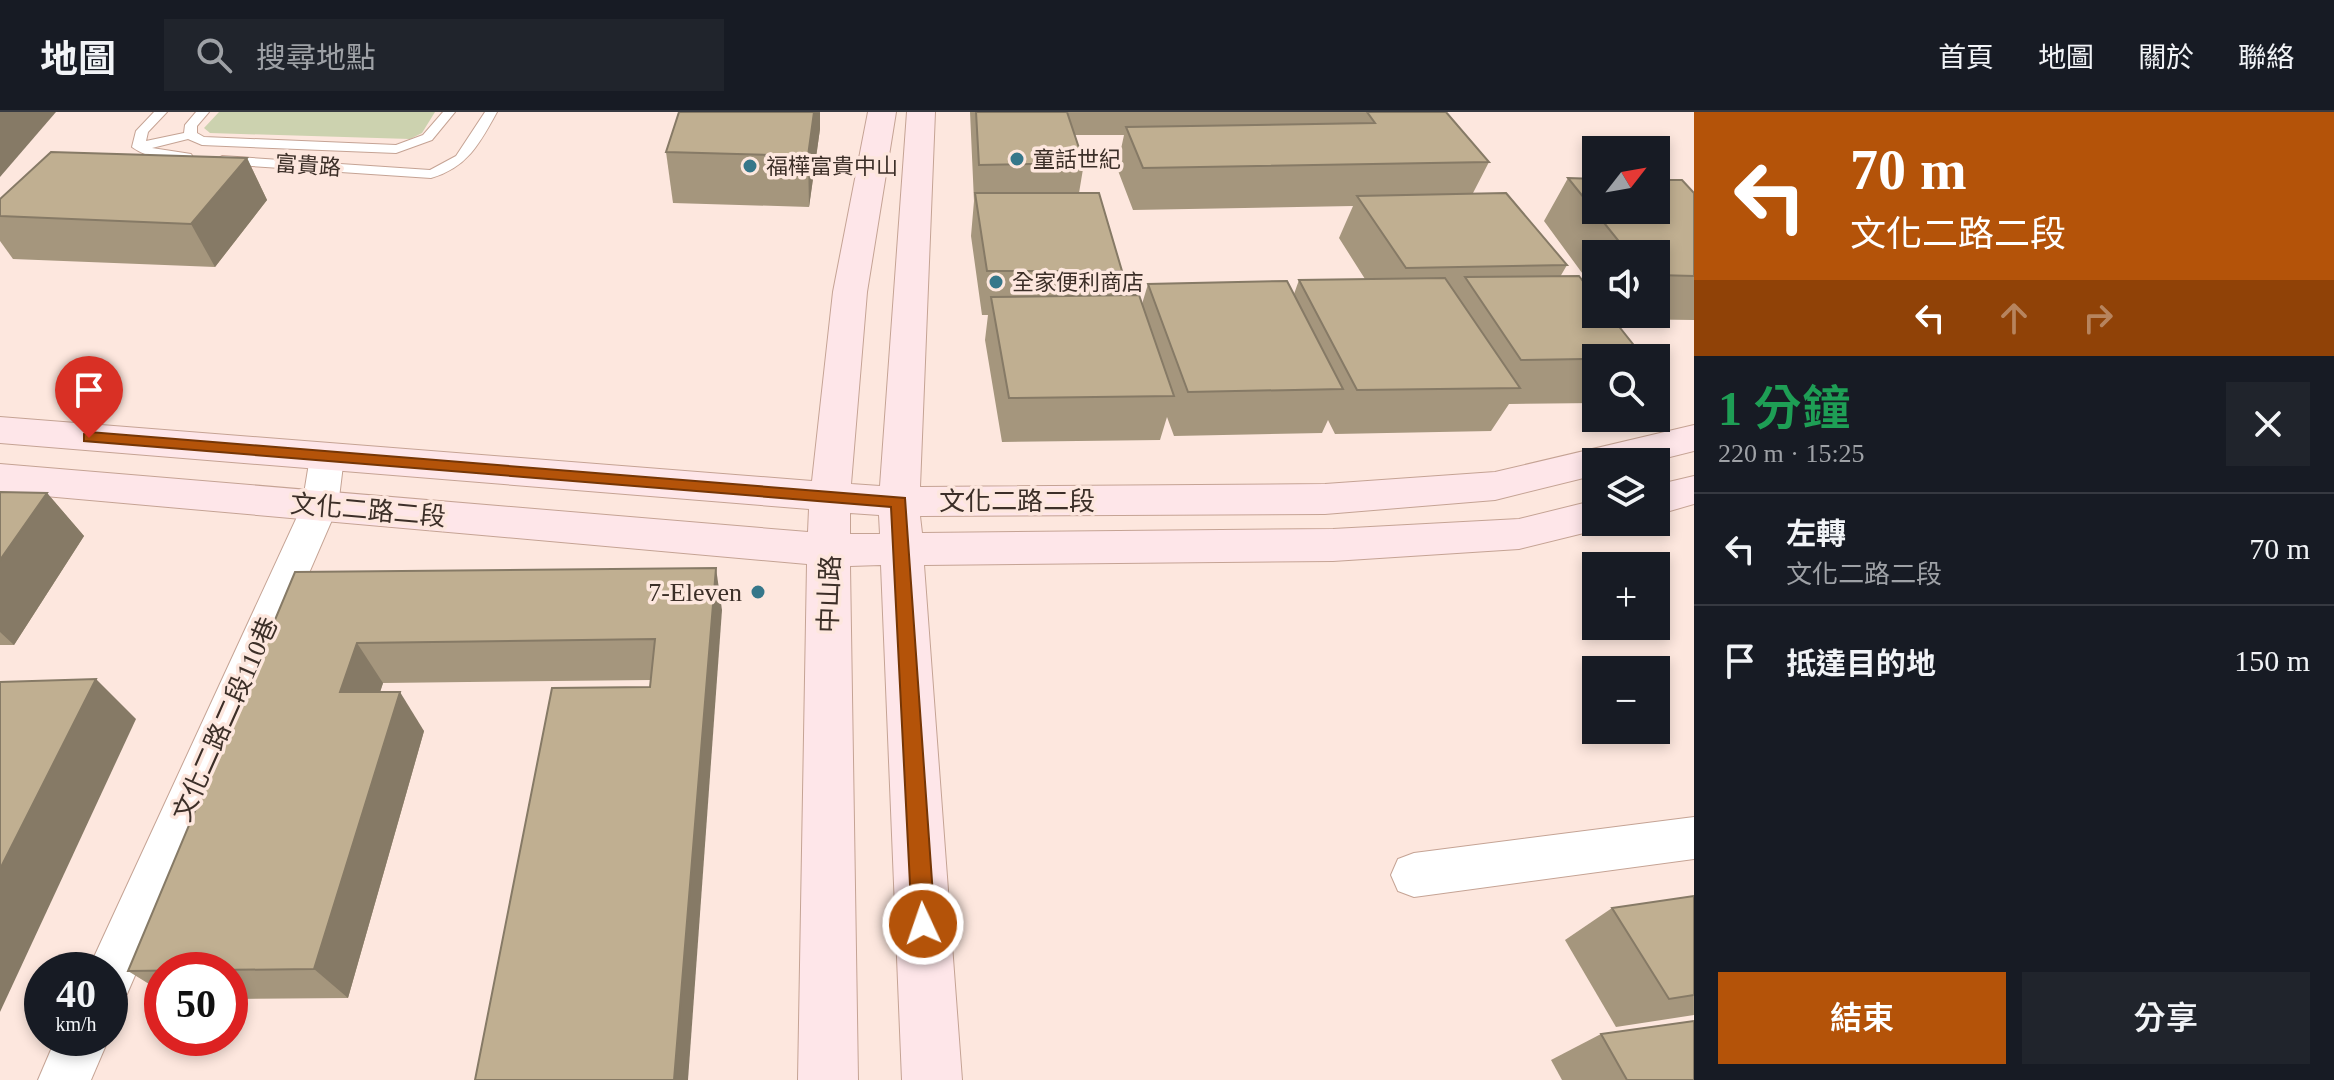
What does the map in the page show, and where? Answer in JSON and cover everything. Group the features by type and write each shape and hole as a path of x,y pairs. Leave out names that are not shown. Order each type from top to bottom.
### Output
{"street":[{"name":"中山路","path":"828,1080 827,659 830,498 850,292 882,112"},
{"path":"921,112 899,502 932,1080"},
{"name":"文化二路二段","path":"0,430 899,502 1325,499 1495,486 1694,438"},
{"name":"文化二路二段110巷","path":"121,952 320,506 327,457"},
{"name":"文化二路二段","path":"0,478 830,550 1333,545 1519,534 1582,518"},
{"path":"1670,496 1694,490"},
{"path":"1414,875 1694,838"},
{"path":"64,1080 75,1056"}],"lane":[{"path":"133,150 142,131 161,112"},
{"path":"133,150 190,135 191,125 203,112"},
{"name":"富貴路","path":"190,135 202,141 396,149 420,144 437,132 449,112"},
{"name":"富貴路","path":"133,150 158,155 431,174 452,169 463,159 491,112"}],"green space":[{"path":"219,112 435,112 422,133 410,139 210,133 204,128"}],"building":[{"path":"679,112 814,112 808,156 666,152"},
{"path":"976,112 1067,112 1084,163 979,165"},
{"path":"1367,112 1446,112 1489,162 1143,168 1126,127 1375,123"},
{"path":"51,152 247,158 191,224 0,216 0,199"},
{"path":"1568,178 1582,178 1582,195"},
{"path":"1670,180 1682,180 1694,193 1694,276 1670,275 1670,240 1618,240 1605,224 1670,224"},
{"path":"975,193 1099,193 1122,271 987,271"},
{"path":"1506,193 1567,265 1406,268 1357,196"},
{"path":"1579,276 1582,280 1582,328 1620,328 1633,344 1582,344 1582,359 1521,360 1465,277"},
{"path":"1445,278 1520,388 1357,390 1299,280"},
{"path":"1287,281 1343,389 1188,392 1148,284"},
{"path":"1139,295 1174,396 1009,398 991,297"},
{"path":"0,492 47,493 0,560"},
{"path":"716,568 674,1080 475,1080 552,688 650,687 655,639 357,643 340,692 400,692 314,969 248,970 248,952 144,952 144,971 128,971 295,572"},
{"path":"96,679 0,869 0,682"},
{"path":"1694,896 1694,995 1669,999 1612,908"},
{"path":"1694,1021 1694,1080 1627,1080 1601,1034"}],"place":[{"name":"童話世紀","path":"1017,159"},
{"name":"福樺富貴中山","path":"750,166"},
{"name":"全家便利商店","path":"996,282"},
{"name":"7-Eleven","path":"758,592"}],"route":[{"path":"89,438 899,502 923,924"}]}
